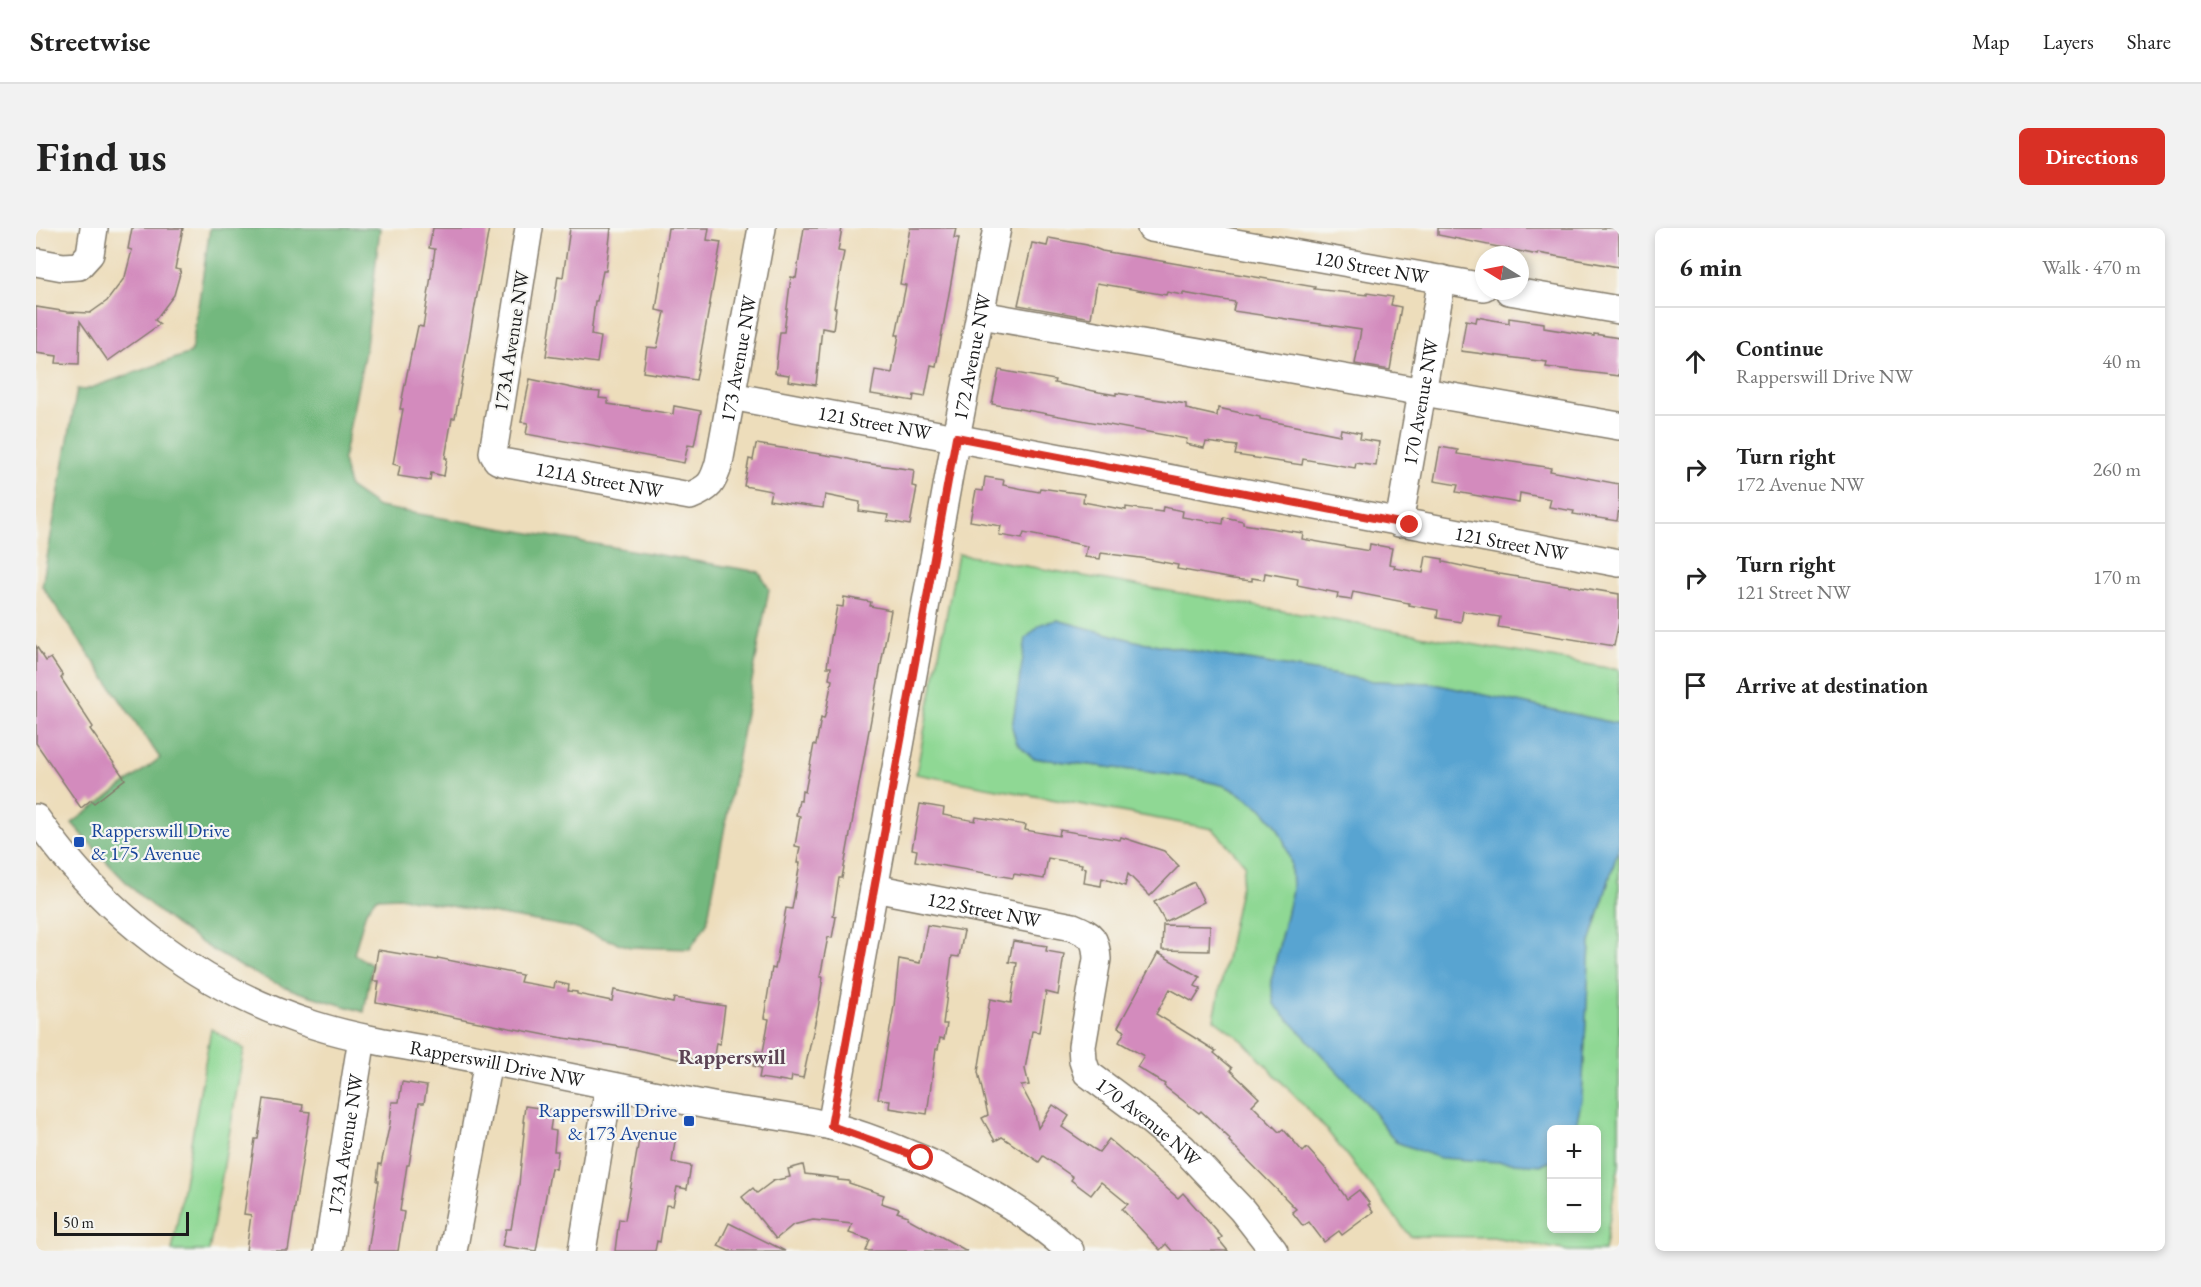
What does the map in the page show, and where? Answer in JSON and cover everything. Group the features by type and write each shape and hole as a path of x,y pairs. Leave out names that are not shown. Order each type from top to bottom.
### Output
{"street":[{"path":"36,262 63,267 79,266 90,254 94,228"},
{"name":"173A Avenue NW","path":"493,453 529,228"},
{"name":"173 Avenue NW","path":"708,488 716,475 719,463 762,228"},
{"name":"172 Avenue NW","path":"831,1126 956,437 997,228"},
{"name":"120 Street NW","path":"1152,228 1475,284"},
{"name":"170 Avenue NW","path":"1399,524 1442,279"},
{"path":"1529,294 1619,310"},
{"path":"981,315 1619,426"},
{"name":"121 Street NW","path":"731,396 956,437 1399,524 1619,563"},
{"name":"121A Street NW","path":"493,453 497,460 502,462 681,496 690,496 708,488"},
{"name":"Rapperswill Drive NW","path":"36,818 57,847 92,886 159,947 191,968 265,1007 316,1026 362,1038 488,1061 609,1087 831,1126 879,1142 959,1175 1022,1211 1070,1251"},
{"name":"122 Street NW","path":"874,888 1073,927 1093,938"},
{"name":"170 Avenue NW","path":"1093,938 1097,959 1082,1046 1087,1073 1184,1148 1242,1210 1274,1251"},
{"name":"173A Avenue NW","path":"328,1251 362,1038"},
{"path":"453,1251 488,1061"},
{"path":"582,1251 609,1087"}],"green space":[{"path":"210,228 380,228 366,346 343,460 349,487 378,507 759,572 769,589 707,923 690,949 630,947 570,927 399,897 376,898 366,911 354,954 372,965 364,1012 277,984 198,941 135,891 72,823 160,758 42,586 77,389 85,390 191,353"},
{"path":"958,554 1619,670 1619,724 1429,683 1373,681 1135,641 1057,620 1034,758 1188,777 1226,786 1262,809 1276,825 1291,863 1292,890 1271,981 1330,1062 1365,1101 1396,1142 1542,1165 1547,1163 1547,1233 1601,1233 1601,1125 1576,1125 1582,1098 1590,943 1619,847 1619,1165 1604,1251 1569,1251 1493,1237 1410,1236 1325,1128 1243,1041 1214,1019 1245,864 1213,829 916,774"},
{"path":"211,1029 244,1049 209,1251 172,1251"}],"water":[{"path":"1057,620 1135,641 1373,681 1429,683 1619,724 1619,847 1590,943 1582,1098 1576,1125 1547,1125 1547,1163 1542,1165 1440,1158 1396,1142 1365,1101 1274,1004 1271,981 1292,890 1291,863 1276,825 1262,809 1226,786 1188,777 1033,758 1016,742 1012,727 1026,638 1041,624"}],"building":[{"path":"132,228 183,228 175,269 181,270 174,295 155,320 160,324 108,361 80,321 79,364 56,363 57,356 36,353 36,307 90,313 107,301 125,277 132,250 128,249"},
{"path":"433,228 489,228 455,418 452,418 444,476 431,473 430,481 398,476 400,466 393,464 403,409 400,409 412,349 418,326 423,327 435,249 429,248"},
{"path":"570,228 611,228 606,271 603,271 597,301 595,301 591,335 601,337 597,363 546,356 558,276 563,277"},
{"path":"668,228 709,228 707,240 721,242 696,380 643,372 647,347 657,348 665,312 656,310"},
{"path":"804,228 842,228 838,251 844,252 834,308 836,308 833,330 822,328 816,385 788,381 789,375 775,373 780,332 784,332 791,277 796,278"},
{"path":"910,228 956,228 954,238 959,238 936,366 931,365 925,397 914,395 913,401 871,394 875,370 892,373 899,335 896,335 906,285 900,284"},
{"path":"1438,228 1619,228 1619,267 1529,253 1529,246 1493,246 1438,235"},
{"path":"1049,238 1087,245 1102,251 1315,287 1314,289 1393,297 1391,305 1401,307 1390,370 1355,364 1361,330 1233,311 1235,302 1183,293 1183,295 1167,292 1166,295 1097,283 1091,318 1018,305 1032,243 1047,246"},
{"path":"1477,317 1509,323 1509,318 1544,323 1544,328 1619,338 1619,376 1546,367 1547,362 1461,351 1466,320 1476,322"},
{"path":"999,370 1055,380 1054,383 1099,392 1186,404 1186,409 1217,416 1218,408 1340,435 1341,429 1361,433 1360,439 1379,442 1376,466 1356,463 1355,468 1303,459 1302,465 1235,455 1237,446 1206,442 1204,448 1186,444 1187,439 992,404"},
{"path":"530,379 600,392 599,398 608,399 608,404 673,414 674,406 701,411 694,446 688,445 684,463 526,434 528,423 521,422"},
{"path":"756,444 914,470 912,486 917,487 910,525 887,521 888,515 859,511 860,502 825,495 823,508 769,500 771,491 744,486 749,459 753,460"},
{"path":"1440,447 1458,450 1457,454 1546,467 1551,468 1550,471 1619,484 1617,521 1573,514 1574,511 1549,507 1551,499 1520,493 1519,503 1456,492 1458,485 1434,481"},
{"path":"985,477 1004,480 1003,485 1039,492 1040,488 1084,494 1083,502 1126,510 1126,507 1162,512 1163,507 1183,511 1182,517 1223,524 1224,517 1243,521 1243,524 1303,533 1302,539 1341,546 1369,551 1370,544 1392,548 1389,564 1395,565 1394,568 1423,573 1426,556 1443,559 1443,562 1500,574 1619,594 1619,622 1614,646 1498,627 1500,617 1463,611 1461,622 1437,618 1438,610 1353,592 1351,600 1337,598 1338,593 1297,585 1298,579 1265,573 1264,580 1233,579 1177,569 1178,565 1141,558 1101,553 1100,559 1085,557 1087,546 1024,533 1022,539 999,535 1001,526 970,521 976,490 983,491"},
{"path":"844,597 871,602 870,606 891,610 842,878 839,878 833,916 836,917 832,938 828,937 820,977 823,977 818,1009 803,1078 792,1076 791,1082 759,1078 761,1068 753,1066 756,1051 763,1052 769,1019 764,1018 772,968 775,969 786,908 792,909 800,863 797,863 800,847 795,846 800,816 796,815 802,791 805,792 821,718 824,719 826,712 832,680 829,679 831,667 827,667 831,638 837,606 843,607"},
{"path":"36,646 46,661 51,658 63,676 61,678 93,727 90,729 125,779 94,803 91,800 81,808 36,743"},
{"path":"920,804 944,808 943,815 975,821 976,817 1026,825 1025,830 1059,836 1060,830 1120,840 1121,837 1164,851 1179,866 1150,896 1128,874 1125,886 1102,878 1101,886 1084,883 1086,868 1081,867 1082,864 1048,858 1044,879 1014,874 1013,878 915,861 917,850 912,849"},
{"path":"1194,882 1204,902 1165,922 1154,902"},
{"path":"927,925 964,931 959,957 952,956 943,1024 947,1024 944,1039 940,1038 938,1049 936,1049 927,1114 889,1108 890,1100 878,1099 894,1006 899,959 920,963"},
{"path":"1163,925 1210,926 1209,951 1162,950"},
{"path":"1013,941 1047,946 1046,951 1064,954 1058,995 1046,992 1039,1032 1032,1031 1025,1069 1029,1085 1021,1086 1034,1110 1038,1128 1053,1105 1069,1116 1062,1127 1094,1149 1099,1152 1109,1139 1178,1198 1183,1193 1222,1237 1219,1240 1228,1251 1172,1251 1166,1244 1160,1250 1122,1209 1128,1204 1101,1182 1091,1195 1071,1180 1073,1177 1043,1156 1039,1162 1002,1137 995,1141 982,1118 988,1115 978,1072 990,999 1011,1003 1017,963 1009,962"},
{"path":"378,950 437,960 438,958 522,975 520,982 554,988 555,982 569,985 568,991 612,1001 614,990 673,1003 674,998 725,1006 720,1044 716,1043 713,1062 687,1058 686,1061 634,1049 551,1036 376,1002 379,981 373,981"},
{"path":"1158,953 1200,977 1195,986 1201,989 1193,1002 1170,989 1156,1014 1216,1051 1214,1053 1232,1068 1230,1070 1259,1098 1252,1105 1279,1132 1283,1129 1303,1152 1307,1148 1325,1168 1347,1199 1359,1190 1370,1204 1368,1205 1373,1212 1342,1235 1339,1231 1324,1242 1309,1222 1303,1226 1292,1212 1296,1209 1229,1141 1230,1139 1201,1111 1199,1113 1164,1086 1165,1084 1137,1067 1144,1056 1119,1042 1125,1031 1118,1027"},
{"path":"402,1082 427,1086 424,1103 419,1103 409,1165 407,1165 400,1211 404,1212 398,1251 368,1251 379,1181 377,1181 379,1164 381,1165 390,1123 392,1102 399,1102"},
{"path":"264,1099 303,1105 302,1111 310,1112 288,1251 246,1251 251,1215 244,1214 255,1139 258,1139"},
{"path":"525,1106 553,1110 550,1130 556,1131 554,1151 558,1151 556,1169 551,1168 536,1251 502,1246 506,1229 511,1229 519,1184"},
{"path":"652,1131 676,1134 672,1162 691,1166 687,1189 677,1187 673,1206 666,1205 660,1242 657,1241 655,1251 615,1251 619,1219 625,1220 640,1134 651,1135"},
{"path":"803,1165 805,1174 838,1178 838,1180 849,1181 849,1183 884,1195 881,1203 899,1209 897,1212 908,1216 907,1218 967,1251 866,1251 870,1240 849,1233 852,1224 813,1220 793,1225 776,1239 742,1197 753,1188 757,1193 773,1181 790,1177 788,1169"},
{"path":"729,1223 785,1251 729,1251 718,1246"}],"place":[{"name":"Rapperswill Drive & 175 Avenue","path":"79,842"},
{"name":"Rapperswill Drive & 173 Avenue","path":"689,1121"}],"district":[{"name":"Rapperswill","path":"732,1057"}],"route":[{"path":"921,1158 831,1126 956,437 1410,525"}]}
